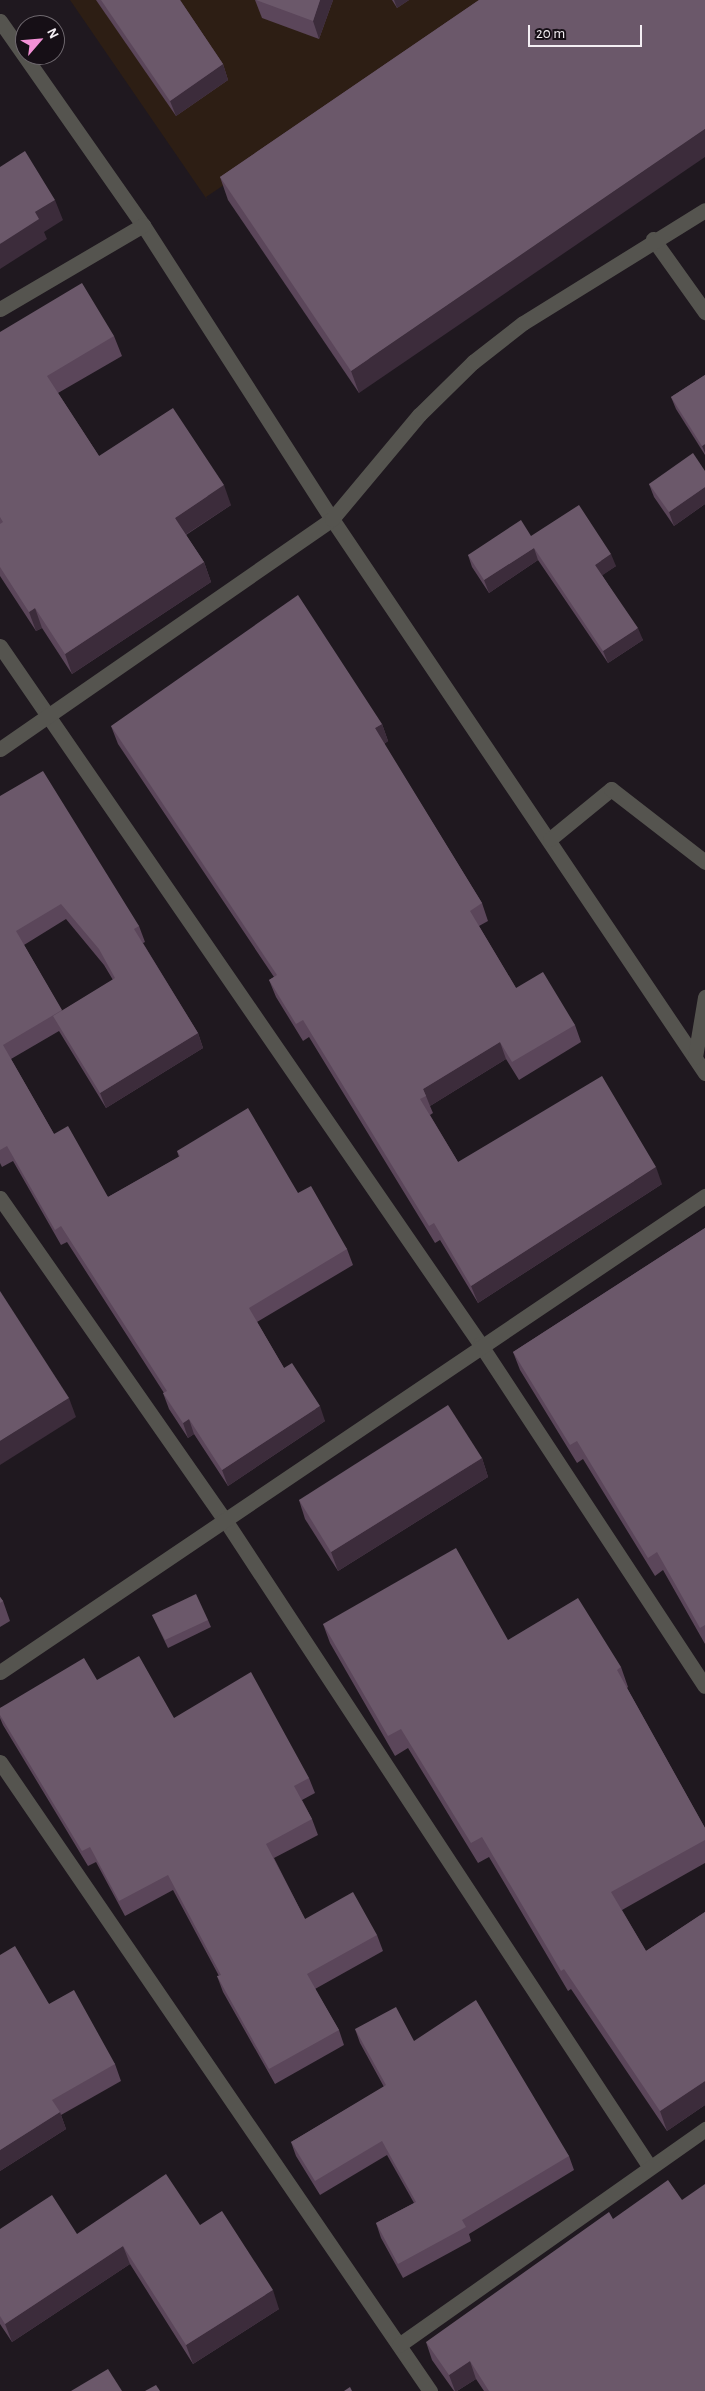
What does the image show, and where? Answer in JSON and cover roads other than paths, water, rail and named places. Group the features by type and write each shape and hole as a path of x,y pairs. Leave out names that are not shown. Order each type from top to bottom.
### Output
{"street":[{"path":"0,21 143,225 332,519 550,839 705,1073"},
{"path":"0,749 332,519 419,415 473,362 539,312 653,239 705,210"},
{"path":"0,310 143,225"},
{"path":"653,239 705,312"},
{"path":"0,646 480,1344 705,1686"},
{"path":"550,839 611,789 705,862"},
{"path":"695,1058 705,997"},
{"path":"0,1672 480,1344 705,1196"},
{"path":"0,1198 224,1520 649,2166"},
{"path":"0,1762 430,2391"},
{"path":"399,2345 649,2166 705,2129"}]}
